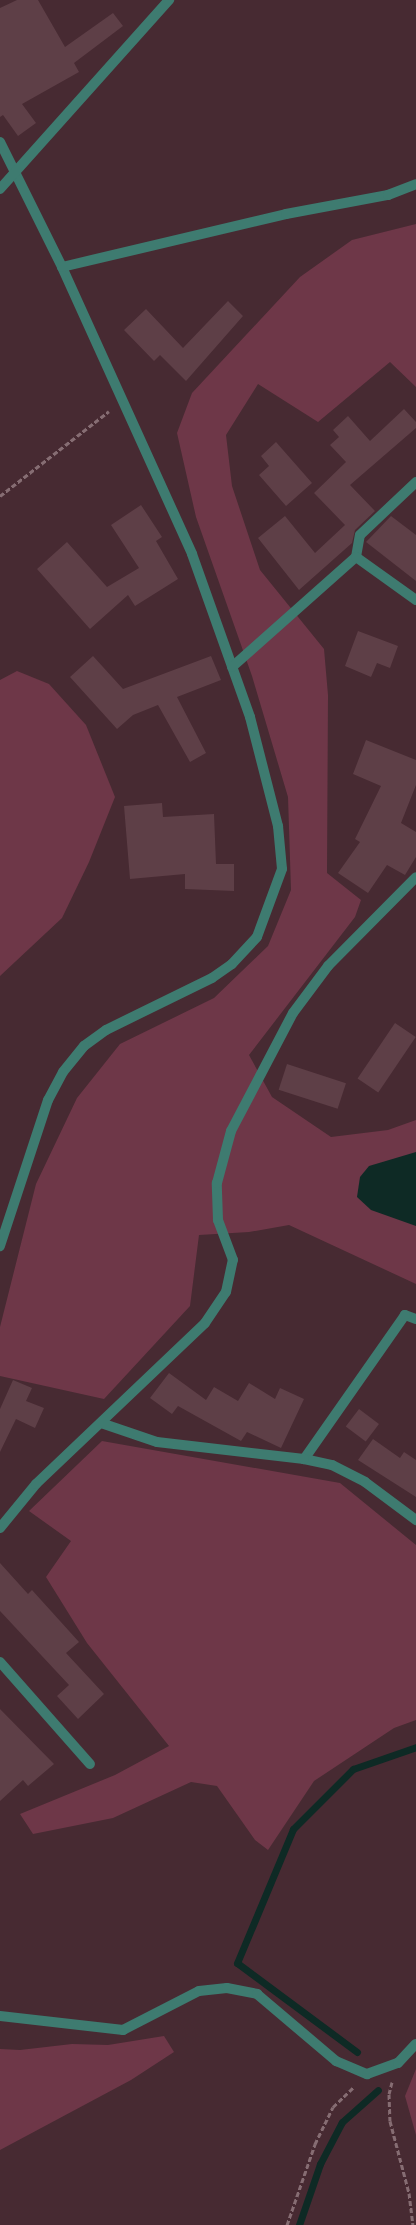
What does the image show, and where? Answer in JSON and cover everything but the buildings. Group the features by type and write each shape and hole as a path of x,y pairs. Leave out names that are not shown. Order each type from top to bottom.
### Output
{"street":[{"path":"0,189 169,0"},
{"path":"0,142 62,267 192,554 250,717 278,826 282,869 258,937 232,964 212,978 106,1030 84,1046 63,1072 48,1100 0,1246"},
{"path":"62,267 286,214 388,195 416,184"},
{"path":"232,666 356,556 360,535 416,482"},
{"path":"356,556 416,600"},
{"path":"0,1528 36,1484 205,1323 226,1292 233,1260 218,1220 217,1183 231,1131 293,1013 328,966 416,877"},
{"path":"304,1460 405,1315 416,1319"},
{"path":"101,1423 157,1442 332,1465 365,1482 416,1520"},
{"path":"0,1662 90,1764"},
{"path":"0,2016 123,2030 199,1991 227,1988 257,1994 336,2061 367,2074 398,2063 416,2044"}],"path":[{"path":"0,496 123,400"},
{"path":"398,2063 389,2094 390,2122 409,2193 413,2225"},
{"path":"287,2225 315,2144 333,2107 367,2074"}],"shaded area":[{"path":"416,224 416,387 390,362 318,422 258,384 226,435 232,486 260,570 324,649 328,695 327,873 361,900 355,917 249,1055 272,1097 331,1137 388,1130 416,1120 416,1284 289,1225 249,1232 199,1235 190,1306 104,1399 0,1376 0,1327 36,1184 77,1098 120,1044 214,998 268,946 291,890 288,797 252,676 196,517 177,433 192,393 300,277 352,240"},
{"path":"17,671 49,684 86,725 115,797 89,862 62,918 0,976 0,680"},
{"path":"416,1152 416,1226 371,1210 357,1197 360,1177 369,1166"},
{"path":"102,1441 340,1483 416,1545 416,1720 394,1728 314,1781 268,1850 255,1840 217,1786 191,1782 113,1818 33,1834 20,1814 115,1775 169,1746 87,1643 46,1577 71,1541 29,1511"},
{"path":"164,2036 174,2052 131,2080 0,2150 0,2049 20,2050 72,2044 108,2045"},
{"path":"416,2069 416,2135 405,2096"}],"waterway":[{"path":"357,2052 237,1963 293,1829 353,1769 416,1747"},
{"path":"299,2225 320,2164 342,2122 378,2090"}]}
